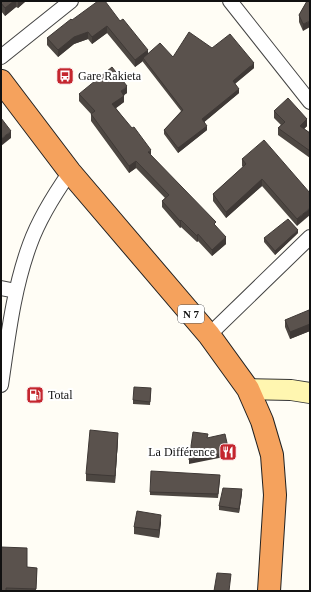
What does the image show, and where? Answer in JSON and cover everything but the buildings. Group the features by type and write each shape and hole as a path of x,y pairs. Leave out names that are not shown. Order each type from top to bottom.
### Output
{"highway":[{"name":"N 7","path":"1,81 70,172 209,335 248,388 262,422 272,455 275,495 269,591"}],"main road":[{"path":"248,388 292,390 310,393"}],"street":[{"path":"1,57 71,1"},
{"path":"230,1 310,102"},
{"path":"1,385 16,291 30,244 53,196 70,172"},
{"path":"209,335 310,237"},
{"path":"1,288 16,291"}],"place":[{"name":"Gare Rakieta","path":"65,76"},
{"name":"Total","path":"35,395"},
{"name":"La Différence","path":"228,452"}]}
